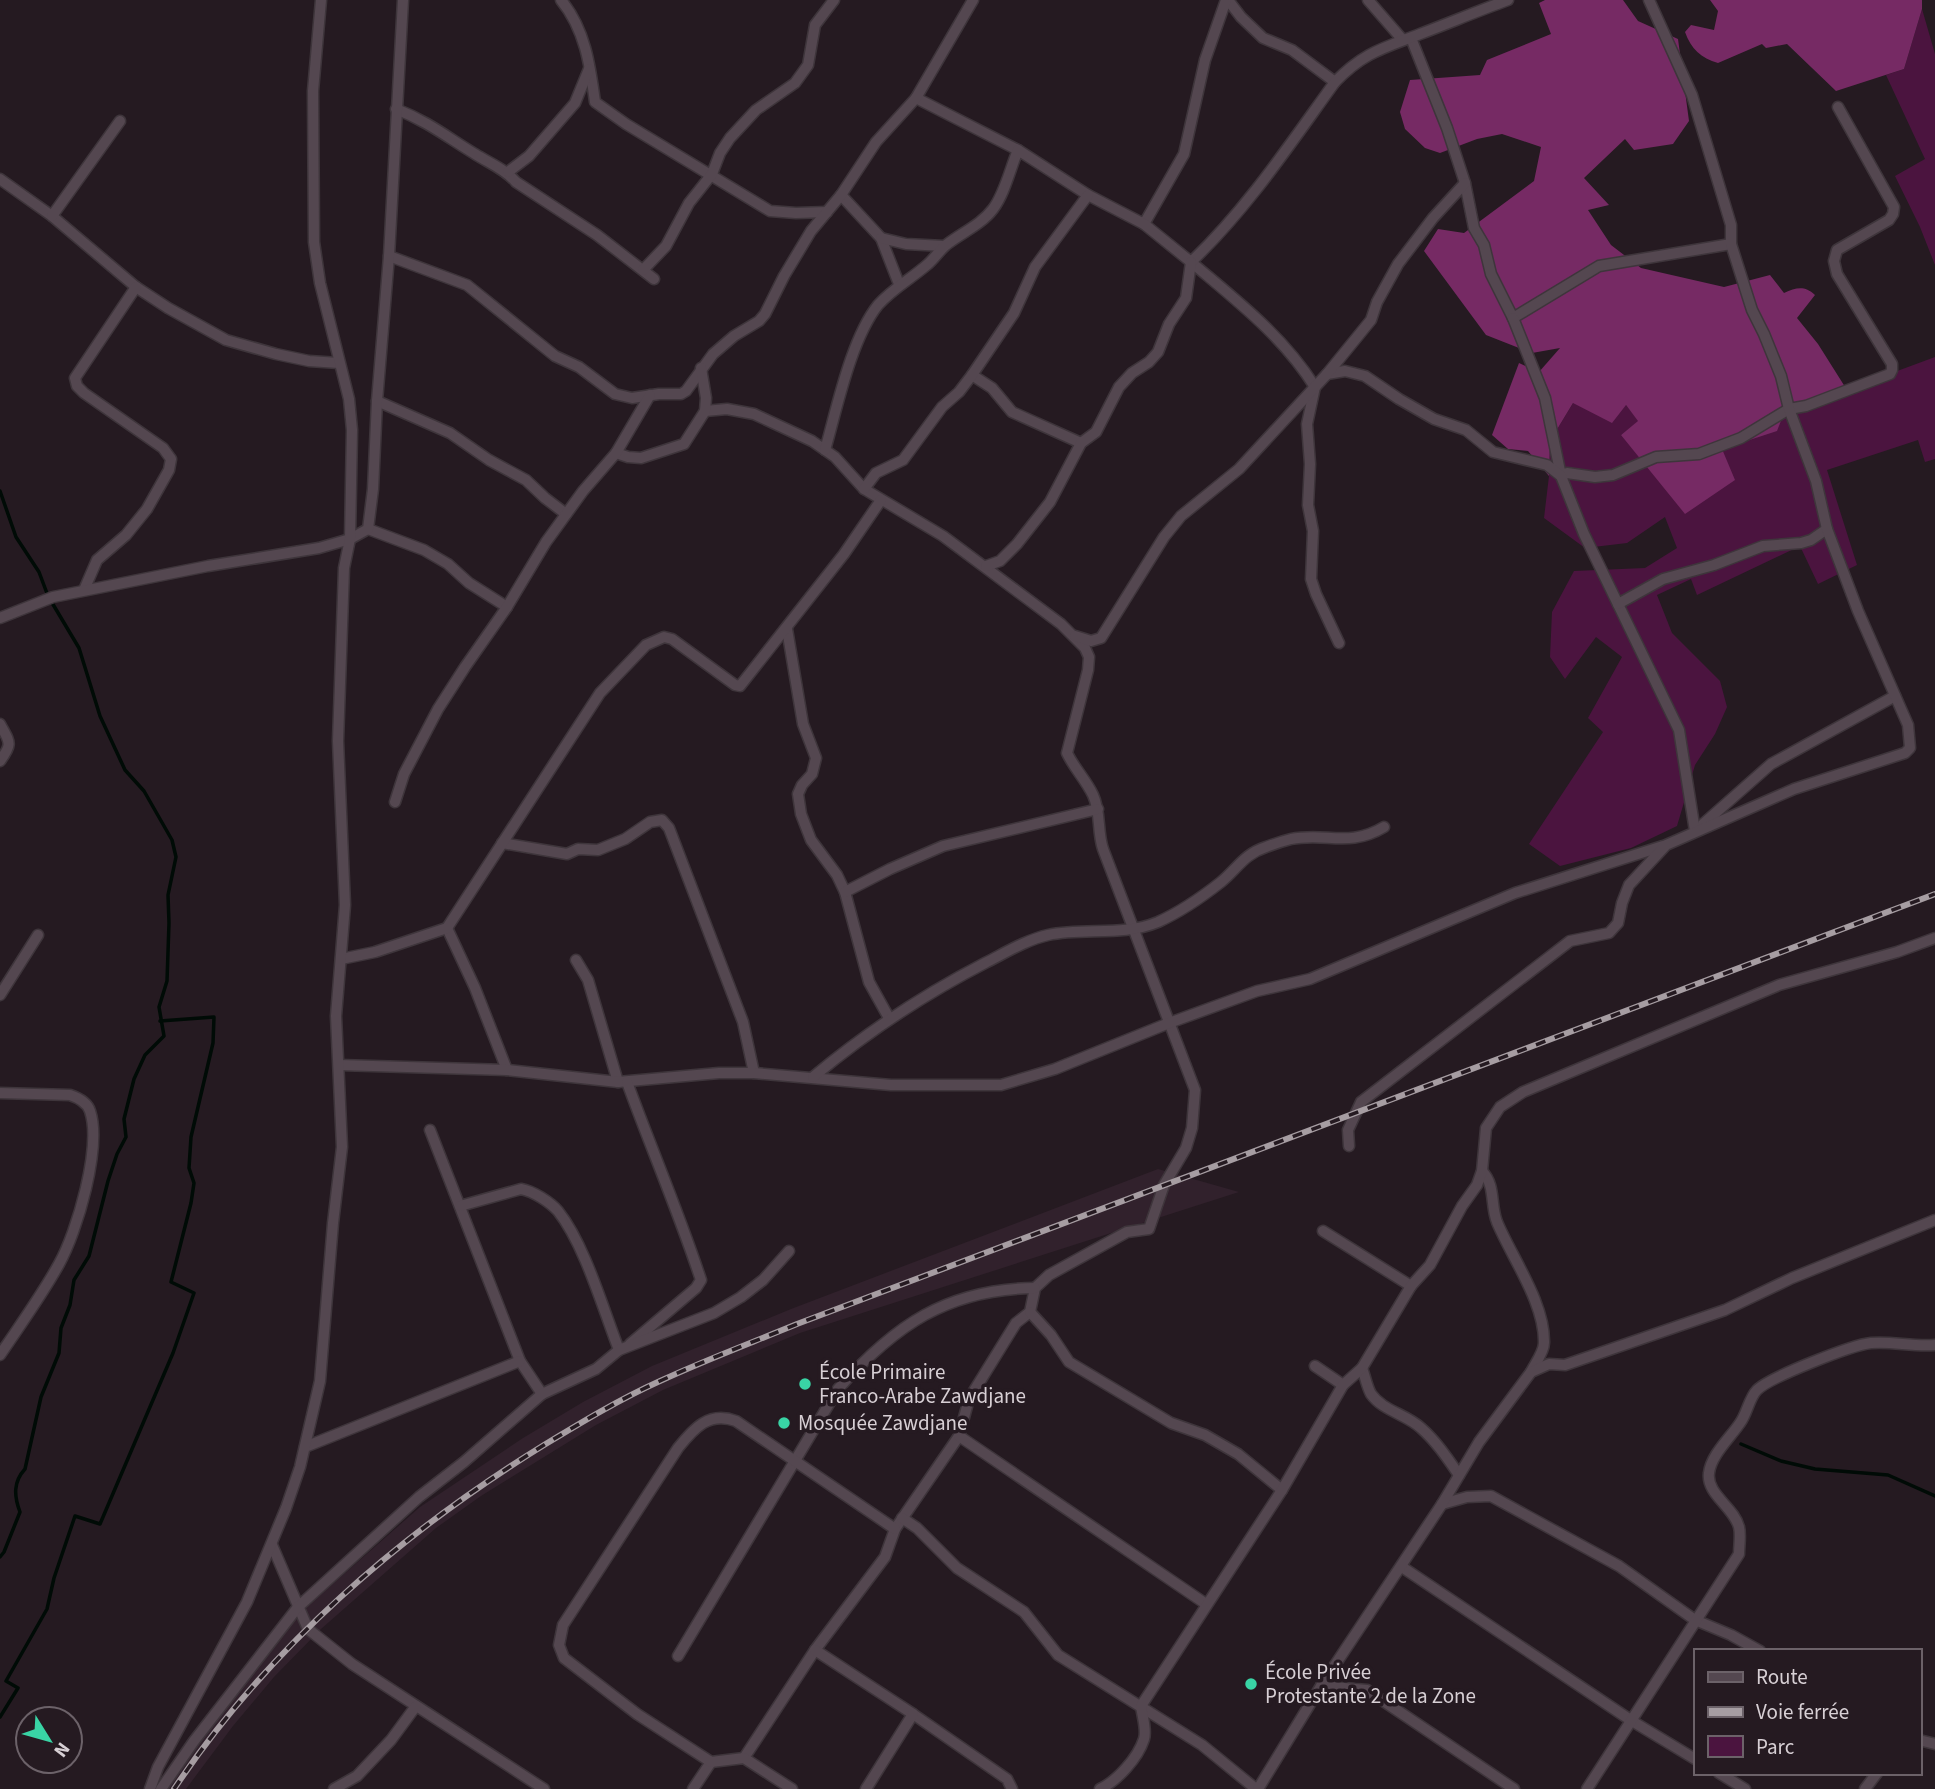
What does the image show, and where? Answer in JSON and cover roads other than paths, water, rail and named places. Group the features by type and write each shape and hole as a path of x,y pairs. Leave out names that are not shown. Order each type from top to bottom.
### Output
{"street":[{"path":"150,1789 158,1767 247,1602 272,1545 305,1447 320,1381 332,1223 342,1147 336,1016 345,905 338,741 352,430 349,399 317,270 314,242 313,91 321,0"},
{"path":"368,529 389,256 403,0"},
{"path":"561,0 572,14 582,38 590,66 595,102 626,124 770,211 827,212"},
{"path":"643,270 666,246 689,203 712,174 720,153 730,138 756,110 795,83 808,65 815,25 834,0"},
{"path":"389,256 467,285 555,356 579,367 615,394 632,398 681,394 713,354 765,314 811,231 841,195 876,142 916,98 973,0"},
{"path":"1227,0 1263,38 1292,50 1335,82"},
{"path":"1144,224 1184,154 1205,60 1227,0"},
{"path":"1368,0 1406,39 1447,128 1465,183 1474,228 1484,245 1491,274 1513,318 1545,398 1561,476 1584,534 1679,730 1695,831"},
{"path":"986,566 1000,561 1050,502 1081,443 1096,432 1119,387 1157,352 1186,298 1191,262 1222,233 1242,208 1335,82 1351,65 1370,53 1507,0"},
{"path":"339,1065 507,1070 623,1082 719,1073 754,1073 891,1084 1001,1085 1055,1069 1169,1023 1257,992 1310,979 1514,893 1665,845 1794,789 1905,753 1910,748 1911,740 1908,725 1858,611 1827,529 1816,481 1789,409 1781,376 1752,310 1731,244 1731,225 1692,94 1649,0"},
{"path":"508,172 529,156 575,103 590,66"},
{"path":"916,98 1017,150 1088,194 1144,224 1269,328 1298,361 1315,387 1307,425 1310,464 1308,505 1313,531 1311,579 1315,594 1339,643"},
{"path":"1561,476 1567,473 1595,477 1613,475 1656,457 1699,454 1741,438 1789,409 1890,374 1892,365 1836,274 1834,261 1838,250 1889,220 1894,207 1838,107"},
{"path":"396,109 422,120 508,172 516,182 579,222 654,279"},
{"path":"52,216 120,121"},
{"path":"825,450 840,395 867,324 877,306 899,284 928,264 944,246 977,224 993,209 1017,150"},
{"path":"0,179 52,216 136,287 226,340 298,359 340,363"},
{"path":"744,1758 815,1650 885,1557 895,1529 959,1436 969,1399 1016,1322 1030,1312 1035,1288 1049,1275 1127,1232 1149,1229 1164,1185 1186,1148 1195,1090 1100,838 1098,809 1093,794 1067,753 1085,685 1089,657 1164,537 1181,516 1239,469 1327,374 1371,320 1377,302 1398,264 1433,218 1465,183"},
{"path":"864,489 876,473 903,460 942,407 959,392 972,375 1014,313 1035,267 1088,194"},
{"path":"841,195 881,238 899,284"},
{"path":"881,238 906,244 944,246"},
{"path":"1513,318 1599,266 1731,244"},
{"path":"84,590 97,560 126,535 147,509 170,470 171,459 163,448 84,393 77,386 75,379 136,287"},
{"path":"615,453 642,458 677,448 689,438 705,411 706,398 701,368"},
{"path":"1327,374 1345,372 1365,376 1434,419 1466,430 1493,452 1547,465 1561,476"},
{"path":"972,375 992,388 1012,412 1081,443"},
{"path":"395,802 404,774 438,709 566,514 615,453 650,395"},
{"path":"377,401 450,433 489,460 526,480 566,514"},
{"path":"705,411 727,409 754,414 825,450 835,457 864,489 932,529 986,566 1075,636 1089,657"},
{"path":"341,959 375,952 447,928 600,693 646,645 664,637 672,639 740,686 844,554 881,500"},
{"path":"2,616 48,599 84,590 319,548 349,539 368,529"},
{"path":"368,529 424,550 507,607"},
{"path":"1618,604 1663,579 1714,565 1763,546 1811,540 1827,529"},
{"path":"787,629 803,724 816,758 812,774 798,794 798,804 811,840 845,892 869,982 889,1018"},
{"path":"1075,636 1091,641 1101,638"},
{"path":"1695,831 1771,764 1895,696"},
{"path":"0,724 10,742 10,747 0,761"},
{"path":"845,892 943,846 1098,809"},
{"path":"502,843 567,854 578,849 598,849 625,839 650,822 662,820 669,828 743,1022 754,1073"},
{"path":"813,1077 889,1018 938,987 1017,946 1047,935 1134,929 1157,922 1190,904 1223,880 1239,862 1263,848 1293,839 1368,837 1384,827"},
{"path":"1349,1146 1348,1129 1361,1102 1570,941 1609,933 1618,923 1629,885 1665,845"},
{"path":"447,928 475,988 507,1070"},
{"path":"0,995 38,935"},
{"path":"1100,1789 1108,1785 1132,1760 1145,1738 1141,1706 1282,1490 1343,1385 1362,1368 1411,1286 1430,1265 1462,1206 1477,1185 1482,1171 1486,1128 1500,1107 1523,1092 1779,985 1897,952 1935,938"},
{"path":"162,1789 194,1741 298,1607 410,1506 542,1394 596,1369 696,1289 701,1280 688,1238 623,1082 588,980 576,960"},
{"path":"0,1093 70,1095 79,1098 89,1109 92,1131 86,1185 60,1263 0,1355"},
{"path":"430,1130 520,1362 542,1394"},
{"path":"902,1518 917,1528 957,1568 1024,1612 1058,1655 1202,1745 1257,1789 1321,1686 1402,1567 1479,1442 1531,1372 1545,1345 1540,1317 1496,1219 1492,1188 1488,1177 1482,1171"},
{"path":"460,1206 521,1189 530,1191 557,1210 579,1248 624,1348"},
{"path":"1531,1372 1549,1364 1565,1365 1726,1310 1791,1278 1935,1220"},
{"path":"1323,1231 1411,1286"},
{"path":"624,1348 714,1313 763,1280 789,1251"},
{"path":"678,1656 838,1389 869,1354 937,1308 996,1289 1035,1288"},
{"path":"1030,1312 1051,1335 1069,1362 1171,1423 1205,1435 1238,1454 1282,1490"},
{"path":"1587,1789 1739,1554 1740,1528 1732,1510 1712,1489 1708,1475 1711,1462 1742,1421 1756,1391 1782,1374 1849,1348 1871,1343 1916,1347 1935,1345"},
{"path":"305,1447 520,1362"},
{"path":"1315,1366 1343,1385"},
{"path":"1362,1368 1371,1394 1387,1409 1420,1427 1442,1450 1459,1475"},
{"path":"792,1789 744,1758 711,1762 637,1714 564,1658 559,1645 563,1625 678,1448 691,1432 704,1422 725,1417 736,1422 895,1529"},
{"path":"959,1436 1206,1604"},
{"path":"1442,1504 1467,1497 1492,1496 1619,1566 1695,1620 1731,1634 1757,1649"},
{"path":"272,1545 308,1629 352,1664 544,1789"},
{"path":"1402,1567 1632,1721 1694,1758"},
{"path":"815,1650 913,1714 1009,1784 1000,1789"},
{"path":"1321,1686 1367,1690 1514,1789"},
{"path":"334,1789 357,1776 391,1740 416,1706"},
{"path":"866,1789 913,1714"},
{"path":"693,1789 711,1762"},
{"path":"1722,1775 1745,1789"}],"waterway":[{"path":"0,491 16,537 39,572 48,596 79,648 100,716 125,770 144,791 172,840 176,857 168,895 167,981 159,1007 164,1036 145,1055 134,1079 124,1119 126,1137 108,1181 89,1256 74,1280 70,1305 61,1328 59,1353 41,1397 25,1469 17,1484 16,1495 20,1512 0,1557"},
{"path":"0,1717 18,1688 6,1681 47,1609 54,1578 75,1516 100,1524 173,1353 194,1293 171,1282 191,1203 194,1183 189,1168 191,1137 213,1043 214,1017 160,1021"},
{"path":"1741,1444 1781,1461 1815,1469 1888,1475 1935,1496"}],"railway":[{"path":"174,1789 211,1737 251,1688 295,1641 389,1555 491,1479 558,1436 630,1395 797,1324 1935,894"}],"place":[{"name":"École Primaire Franco-Arabe Zawdjane","path":"805,1384"},
{"name":"Mosquée Zawdjane","path":"784,1423"},
{"name":"École Privée Protestante 2 de la Zone","path":"1251,1684"}]}
